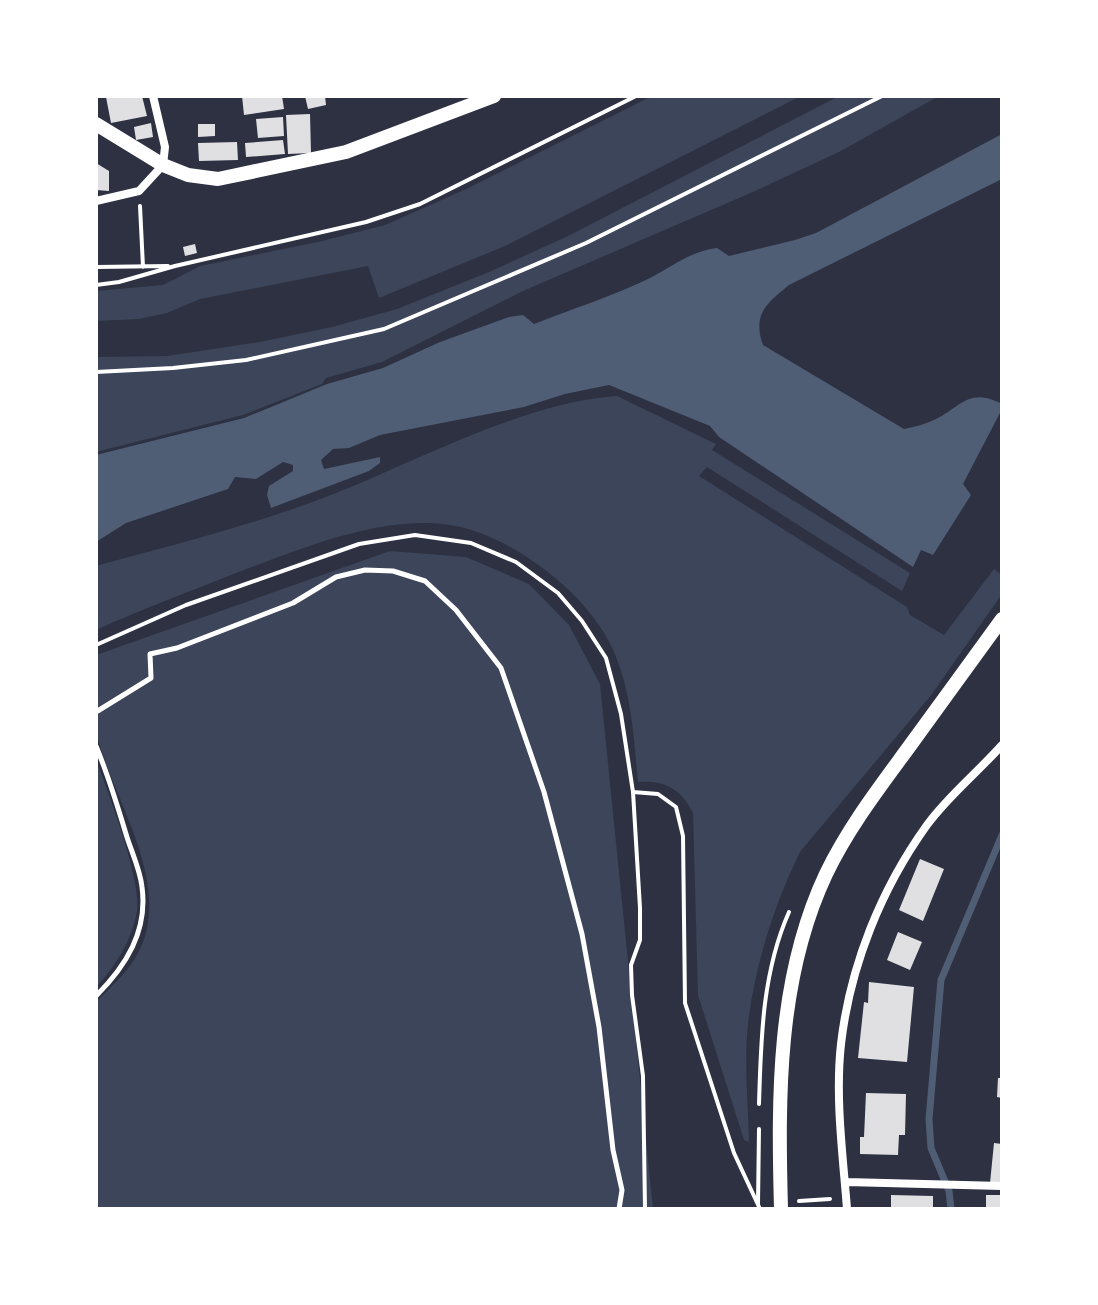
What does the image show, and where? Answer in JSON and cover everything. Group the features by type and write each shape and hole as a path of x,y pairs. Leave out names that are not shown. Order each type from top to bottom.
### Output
{"street":[{"path":"96,201 139,191 163,165 165,147 153,96"},
{"path":"96,124 163,165 188,175 218,179 346,152 494,96"},
{"path":"780,1206 779,1115 786,1013 807,926 821,888 852,827 1002,619"},
{"path":"847,1209 840,1109 841,1045 862,953 880,905 903,860 930,822 1002,745"},
{"path":"846,1182 1002,1186"}],"lane":[{"path":"96,712 151,678 150,654 177,648 293,603 336,577 365,570 393,571 425,581 456,610 501,668 544,792 582,934 599,1027 613,1150 622,1190 619,1209"},
{"path":"96,746 142,885 143,916 134,947 111,981 96,996"}],"path":[{"path":"96,285 366,222 420,204 636,96"},
{"path":"96,372 246,360 384,329 586,243 882,96"},
{"path":"139,191 143,267"},
{"path":"96,267 175,266"},
{"path":"96,645 186,605 359,544 415,535 471,543 516,562 558,593 606,658 621,714 633,792 640,940 631,965 643,1076 645,1209"},
{"path":"633,792 658,794 676,807 683,836 685,1003 734,1153 759,1208"},
{"path":"780,1206 846,1198"}],"shaded area":[{"path":"652,96 801,96 505,246 379,298 368,266 200,299 167,313 139,319 96,321 96,291 163,285 200,266 385,225 464,190"},
{"path":"839,96 939,96 839,152 523,291 382,362 326,378 322,384 243,415 96,452 96,357 167,356 260,342 397,309 568,236"},
{"path":"1002,134 1002,179 789,285 768,304 759,325 763,345 904,429 936,419 973,398 991,399 1002,404 963,484 971,495 933,555 921,550 913,567 719,437 710,426 609,385 524,407 380,435 349,448 333,449 321,460 324,469 380,457 380,463 369,471 271,508 267,495 269,486 293,471 293,465 283,462 256,479 235,477 228,489 126,523 96,542 96,455 244,418 327,384 383,368 440,342 509,317 523,315 534,324 636,285 698,253 717,248 729,256 816,233"},
{"path":"617,396 716,444 712,450 910,573 902,591 707,467 699,476 907,607 910,615 944,635 994,569 1002,575 1002,594 932,694 800,852 791,872 767,936 751,1002 746,1053 749,1142 744,1140 698,995 693,813 683,798 671,788 638,782 629,703 611,645 588,611 549,573 506,544 456,526 422,523 374,528 304,548 96,630 96,566 217,533 307,504 511,420 582,400"},
{"path":"390,551 466,557 529,584 569,625 600,684 653,1209 96,1209 96,1002 125,972 139,951 148,925 149,898 137,842 95,726 96,655"},
{"path":"96,760 123,836 134,879 137,911 127,942 96,987"}],"building":[{"path":"142,96 147,116 111,123 106,97"},
{"path":"242,96 282,96 284,109 244,115"},
{"path":"305,96 325,96 326,105 308,109"},
{"path":"310,114 311,153 288,154 286,115"},
{"path":"283,117 284,136 258,138 256,119"},
{"path":"151,123 153,137 136,140 134,127"},
{"path":"198,124 215,124 215,136 198,137"},
{"path":"283,140 285,154 246,157 245,143"},
{"path":"237,142 238,160 199,161 198,143"},
{"path":"96,163 109,171 109,191 96,190"},
{"path":"195,244 197,253 185,256 183,247"},
{"path":"920,859 944,869 923,921 899,910"},
{"path":"898,932 922,942 910,970 887,960"},
{"path":"869,982 914,987 907,1062 858,1058"},
{"path":"998,1078 1002,1078 1002,1098 997,1097"},
{"path":"866,1093 906,1094 905,1135 899,1135 898,1155 860,1154"},
{"path":"994,1143 1002,1144 1002,1184 990,1183"},
{"path":"891,1195 933,1196 933,1209 891,1209"},
{"path":"986,1195 1002,1195 1002,1209 986,1209"}],"waterway":[{"path":"951,1209 949,1191 931,1148 929,1119 941,980 1002,835"}]}
